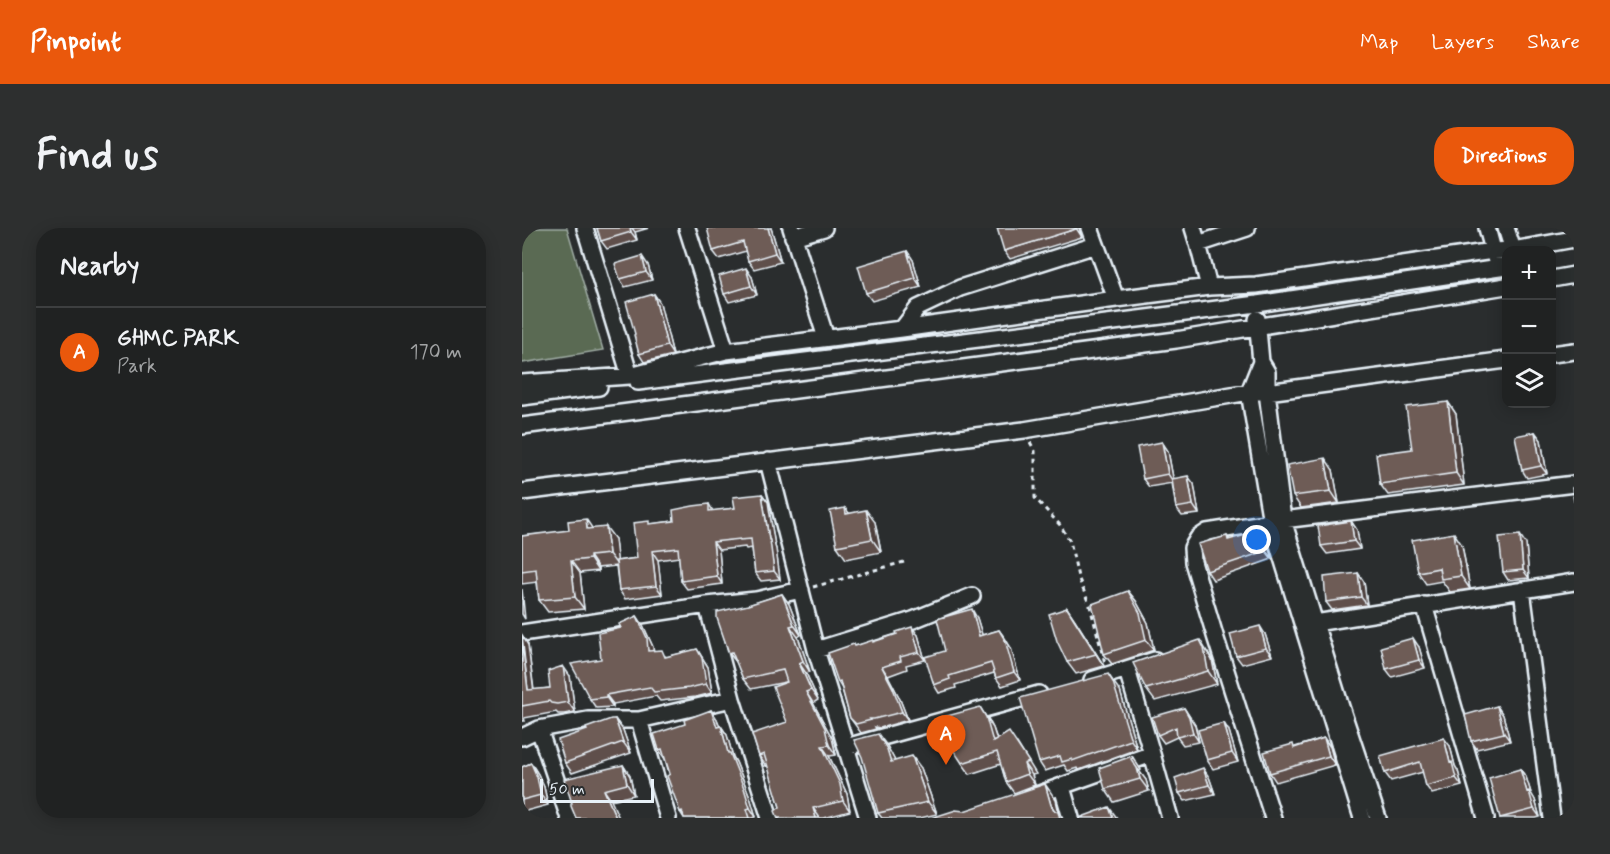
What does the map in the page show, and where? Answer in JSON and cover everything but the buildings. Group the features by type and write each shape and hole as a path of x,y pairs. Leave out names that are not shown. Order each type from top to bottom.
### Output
{"street":[{"path":"585,228 630,376"},
{"path":"687,228 726,351"},
{"path":"824,228 792,233 826,338"},
{"path":"1090,228 1116,299"},
{"path":"1193,228 1209,288"},
{"path":"1198,244 1247,228"},
{"path":"522,397 1257,304 1502,267 1493,251 1487,228"},
{"path":"1506,228 1512,246"},
{"path":"1537,246 1574,240"},
{"path":"902,329 918,308 960,288 1096,245"},
{"path":"522,383 630,376 726,351 1116,299 1256,285 1502,251"},
{"path":"1556,278 1574,275"},
{"path":"1256,285 1261,362 1267,372 1277,521 1315,623 1378,818"},
{"path":"522,426 1176,340 1502,287"},
{"path":"1556,353 1574,351"},
{"path":"522,492 1024,430 1249,392 1267,392 1502,361"},
{"path":"1261,362 1249,392 1277,521 1362,818"},
{"path":"768,461 816,650 868,818"},
{"path":"1273,818 1210,641 1193,562 1192,548 1198,538 1207,532 1277,521 1574,484"},
{"path":"1315,623 1574,582"},
{"path":"522,633 707,605 756,600 801,590"},
{"path":"1522,590 1552,818"},
{"path":"816,650 913,620 972,596"},
{"path":"707,605 732,699 770,818"},
{"path":"1424,605 1486,818"},
{"path":"1082,682 1171,655"},
{"path":"1126,670 1170,818"},
{"path":"846,747 1048,692"},
{"path":"522,737 539,729 588,720 639,720 732,699"},
{"path":"639,720 668,818"},
{"path":"539,729 569,818"},
{"path":"1017,802 1152,753"},
{"path":"1062,787 1071,818"}],"path":[{"path":"1024,430 1035,451 1035,498 1060,525 1070,541 1078,578 1090,606 1107,669 1126,670"},
{"path":"801,590 904,562"}],"green space":[{"path":"522,228 567,228 603,350 522,363"}],"place":[{"name":"GHMC PARK","path":"946,765"}]}
